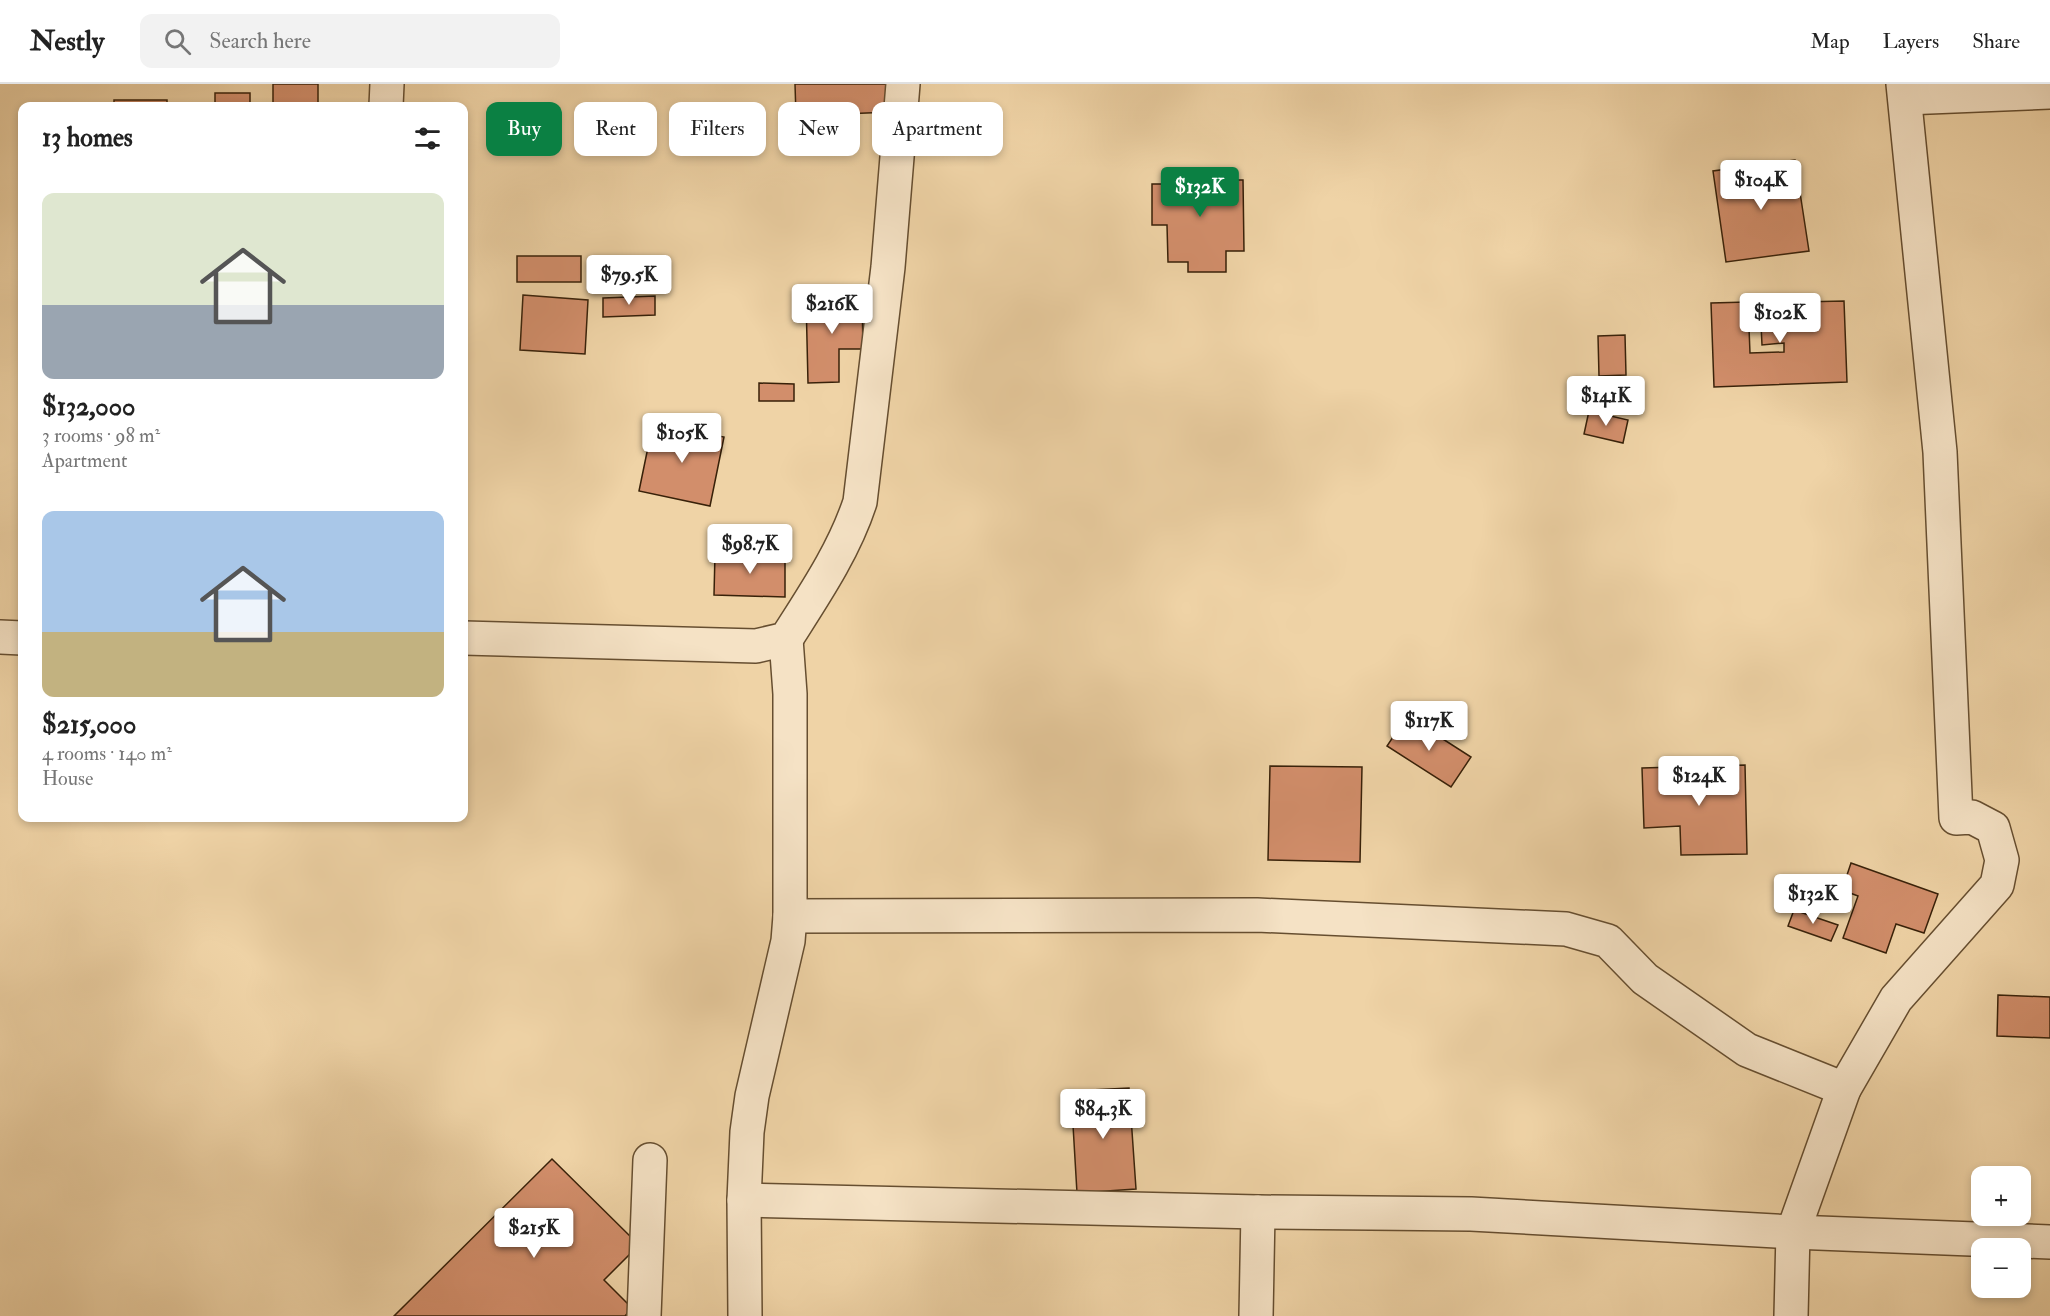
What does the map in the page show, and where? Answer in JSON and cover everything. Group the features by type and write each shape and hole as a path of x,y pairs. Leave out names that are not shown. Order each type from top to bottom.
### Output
{"street":[{"path":"386,102 387,84"},
{"path":"745,1316 744,1200 747,1132 752,1096 788,941 790,916 790,694 786,639 852,528 860,502 888,267 903,84"},
{"path":"1791,1316 1793,1232 1844,1089 1896,999 1997,885 2002,860 1993,828 1972,817 1956,818 1940,452 1904,91 2050,92"},
{"path":"0,637 18,638"},
{"path":"468,638 756,646 786,639"},
{"path":"790,916 1257,915 1566,929 1608,941 1645,979 1747,1050 1844,1089"},
{"path":"644,1316 650,1160"},
{"path":"744,1200 1258,1212 1471,1214 1793,1232 2050,1242"},
{"path":"1256,1316 1258,1212"}],"building":[{"path":"273,84 318,84 318,102 273,102"},
{"path":"795,84 889,84 890,102 872,102 872,113 860,113 860,102 796,102"},
{"path":"215,93 250,93 250,102 215,102"},
{"path":"114,100 167,100 167,102 114,102"},
{"path":"1795,160 1809,251 1726,262 1713,171"},
{"path":"1170,171 1224,171 1224,180 1243,180 1244,251 1226,251 1226,272 1188,272 1188,262 1168,262 1167,225 1152,225 1152,184 1170,184"},
{"path":"517,256 581,256 581,282 517,282"},
{"path":"523,295 588,300 585,354 520,350"},
{"path":"655,296 655,315 603,317 603,298"},
{"path":"862,297 863,349 839,349 839,382 808,383 806,298"},
{"path":"1844,301 1847,382 1714,387 1711,303 1748,302 1750,353 1784,352 1784,343 1762,345 1760,303"},
{"path":"1625,335 1626,375 1599,376 1598,336"},
{"path":"759,383 794,384 794,401 759,401"},
{"path":"1589,411 1628,420 1623,443 1584,434"},
{"path":"653,423 724,437 710,506 639,491"},
{"path":"715,554 785,555 785,597 714,595"},
{"path":"1407,716 1471,757 1451,787 1387,746"},
{"path":"1745,765 1747,854 1681,855 1680,826 1644,828 1642,768"},
{"path":"1270,766 1362,767 1360,862 1268,860"},
{"path":"1851,863 1938,894 1924,933 1896,924 1886,953 1843,938 1858,896 1842,890"},
{"path":"1794,910 1838,925 1831,941 1788,926"},
{"path":"1998,995 2050,997 2050,1038 1997,1036"},
{"path":"1129,1088 1136,1189 1077,1193 1071,1091"},
{"path":"552,1159 639,1245 604,1280 632,1308 625,1316 394,1316"}]}
